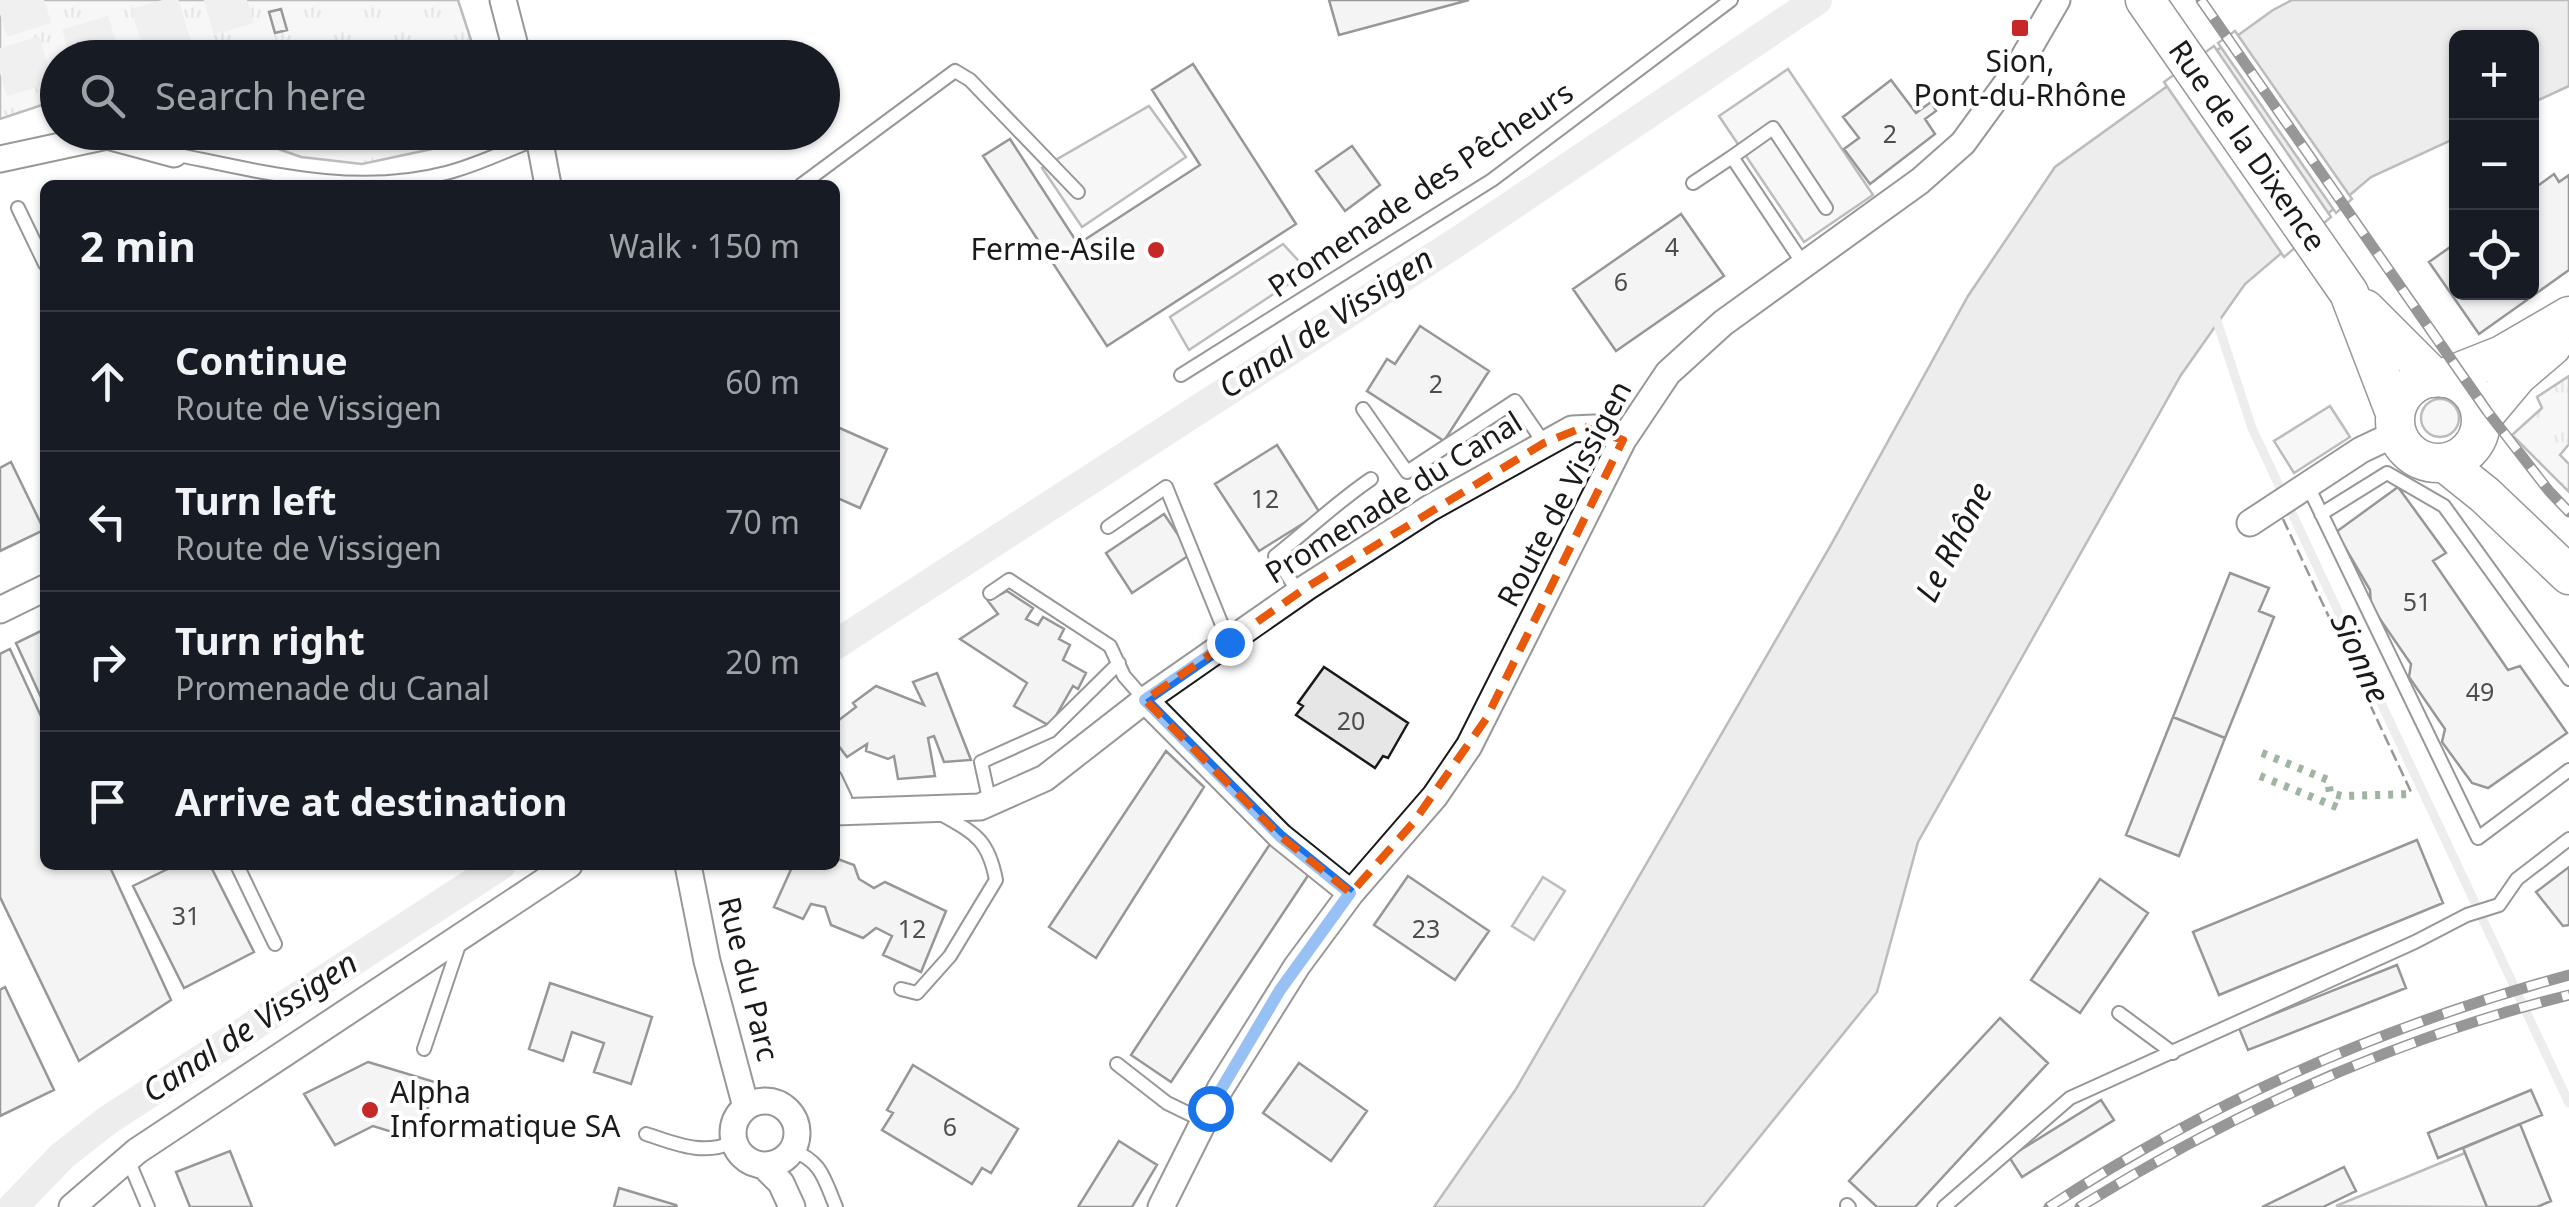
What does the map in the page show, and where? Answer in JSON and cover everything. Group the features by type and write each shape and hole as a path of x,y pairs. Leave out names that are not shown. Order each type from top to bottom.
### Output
{"main road":[{"name":"Rue de la Dixence","path":"2145,0 2347,289 2439,378"},
{"name":"Rue de la Dixence","path":"2347,289 2389,388 2396,423"},
{"path":"2569,316 2502,355 2411,387 2400,398 2396,423 2405,449 2416,458 2444,463 2485,495 2569,573"},
{"path":"2444,463 2467,453 2480,425 2517,376 2569,332"},
{"path":"2439,378 2468,390 2475,398 2480,425 2502,480 2569,573"}],"street":[{"path":"502,0 513,40"},
{"name":"Route de Vissigen","path":"1160,1207 1204,1121 1280,990 1350,893 1435,796 1469,746 1623,440 1668,373 1723,323 1920,181 1963,143 2017,70 2057,1"},
{"path":"0,159 42,150"},
{"path":"159,150 174,154"},
{"path":"541,150 547,180"},
{"path":"2250,523 2379,439 2396,423"},
{"name":"Promenade du Canal","path":"841,812 980,807 1045,778 1145,700 1299,592 1430,508 1572,429 1584,428 1623,440"},
{"path":"0,610 40,590"},
{"path":"1145,700 1280,836 1350,893"},
{"path":"72,1207 124,1160 562,870"},
{"name":"Rue du Parc","path":"689,870 707,961 746,1107"},
{"name":"Rue du Parc","path":"734,1142 734,1122 746,1107 767,1101 787,1110 796,1130 792,1150"},
{"path":"734,1142 745,1158 764,1165 774,1164 792,1150"},
{"path":"764,1165 781,1183 792,1207"}],"lane":[{"name":"Promenade des Pêcheurs","path":"1181,375 1492,180 1730,0"},
{"path":"808,180 954,71 970,80 1078,192"},
{"path":"1693,183 1773,128 1826,208"},
{"path":"402,180 446,173 502,150"},
{"path":"174,154 303,180"},
{"path":"1732,156 1804,265"},
{"path":"18,208 40,254"},
{"path":"1363,409 1407,472 1516,401 1544,443"},
{"path":"2321,514 2387,473 2444,506 2569,679"},
{"path":"1299,592 1275,556 1340,500 1371,479"},
{"path":"1108,526 1166,487 1229,642"},
{"path":"2301,487 2321,514 2478,838 2569,770"},
{"path":"990,593 1009,580 1110,646 1145,700"},
{"path":"990,803 981,762 1050,731 1118,663"},
{"path":"840,788 845,798 841,812"},
{"path":"901,989 916,992 950,956 996,880 992,855 974,833 932,809"},
{"path":"1944,1207 2070,1098 2467,915 2499,905 2517,880 2569,838"},
{"path":"239,870 275,944"},
{"path":"424,1049 462,937"},
{"path":"2118,1013 2173,1053"},
{"path":"1117,1064 1167,1102 1204,1121"},
{"path":"646,1134 694,1150 715,1150 734,1142"},
{"path":"792,1150 809,1156 817,1164 836,1207"},
{"path":"124,1160 132,1168 148,1207"}],"highlighted area":[{"path":"1584,427 1623,440 1486,719 1413,823 1351,893 1280,836 1145,700 1307,587 1544,443"}],"shaded area":[{"path":"1788,69 1873,195 1804,242 1719,116"},
{"path":"1149,106 1186,157 1082,227 1042,168"},
{"path":"1283,244 1308,271 1189,350 1170,317"},
{"path":"2440,399 2453,405 2459,418 2453,431 2440,437 2427,431 2421,418 2427,405"},
{"path":"2330,406 2350,437 2294,473 2274,441"},
{"path":"1543,877 1565,891 1534,940 1512,926"},
{"path":"2465,1153 2487,1207 2336,1206"}],"green space":[{"path":"0,0 458,0 471,40 40,40 40,106 0,119"},
{"path":"281,150 428,150 362,164 301,157"},
{"path":"2569,376 2569,444 2560,455 2569,464 2569,492 2512,435 2542,408 2537,397"}],"water":[{"name":"Le Rhône","path":"2292,0 2569,0 2569,86 2539,100 2539,30 2449,30 2449,141 2371,177 2245,284 2181,375 1918,842 1877,992 1703,1207 1434,1207 1516,1089 1832,543 1968,296 2055,167"}],"pier":[{"path":"2235,31 2352,199 2336,213 2218,43"},
{"path":"2214,46 2331,217 2284,257 2164,82"}],"building":[{"path":"1329,0 1469,0 1339,35"},
{"path":"281,9 287,30 275,33 269,12"},
{"path":"1193,64 1296,224 1107,346 983,156 1010,139 1078,244 1200,165 1152,90"},
{"path":"1891,80 1916,113 1931,102 1936,111 1925,119 1935,134 1870,184 1844,149 1859,138 1843,117"},
{"path":"1352,146 1380,185 1345,211 1316,171"},
{"path":"2554,174 2559,182 2569,175 2569,270 2539,291 2539,210 2539,185"},
{"path":"1681,214 1724,276 1616,351 1573,289"},
{"path":"2449,248 2449,291 2429,262"},
{"path":"2455,300 2527,300 2479,334"},
{"path":"1420,326 1489,371 1444,441 1367,391 1387,359 1395,364"},
{"path":"840,428 887,449 860,508 840,499"},
{"path":"1277,445 1320,513 1259,551 1215,484"},
{"path":"11,462 40,522 40,532 0,551 0,468"},
{"path":"2398,487 2446,553 2433,561 2508,670 2520,666 2567,733 2488,788 2472,783 2442,742 2445,729 2409,677 2411,664 2371,606 2370,590 2336,532"},
{"path":"1164,514 1191,554 1132,593 1106,553"},
{"path":"2230,573 2269,588 2259,611 2274,617 2225,738 2173,717"},
{"path":"1007,591 1033,608 1026,619 1038,625 1043,617 1064,629 1059,639 1070,645 1063,660 1086,673 1078,689 1073,686 1050,726 1014,706 1027,683 960,639 998,614 988,601"},
{"path":"40,631 40,695 16,643"},
{"path":"10,649 40,714 40,870 111,870 171,1000 79,1061 0,897 0,654"},
{"path":"1324,667 1408,723 1388,758 1383,756 1375,768 1296,715 1303,706 1298,703"},
{"path":"937,673 971,760 944,762 934,736 928,738 935,776 898,779 894,756 888,759 866,751 867,744 847,757 840,748 840,719 856,707 853,703 876,686 924,705 913,682"},
{"path":"2173,717 2225,738 2179,856 2126,835"},
{"path":"1166,751 1204,787 1096,958 1049,927"},
{"path":"2417,840 2443,903 2219,995 2193,932"},
{"path":"1270,844 1311,871 1171,1082 1131,1055"},
{"path":"840,860 854,865 859,879 874,888 885,882 946,911 921,972 883,955 892,936 876,928 863,938 831,925 825,907 811,904 803,919 774,907 791,870 840,870"},
{"path":"2569,867 2569,925 2563,926 2536,892"},
{"path":"166,870 213,870 254,952 184,988 133,886"},
{"path":"1408,876 1489,931 1455,980 1374,925"},
{"path":"2100,879 2148,913 2080,1013 2031,980"},
{"path":"2397,965 2406,988 2248,1050 2239,1028"},
{"path":"550,983 652,1017 631,1084 594,1072 604,1043 572,1032 563,1061 529,1049"},
{"path":"5,987 54,1090 0,1116 0,990"},
{"path":"2000,1018 2048,1063 1915,1207 1877,1207 1849,1181"},
{"name":"Alpha Informatique SA","path":"368,1062 438,1083 415,1139 373,1126 335,1145 304,1094"},
{"path":"1299,1063 1367,1111 1331,1161 1263,1113"},
{"path":"913,1065 1018,1129 991,1173 982,1168 972,1184 882,1130 893,1113 887,1110"},
{"path":"2531,1090 2542,1115 2438,1158 2428,1133"},
{"path":"2101,1100 2114,1120 2022,1177 2009,1157"},
{"path":"2520,1124 2551,1201 2537,1207 2487,1207 2463,1148"},
{"path":"1119,1141 1157,1165 1132,1207 1078,1207"},
{"path":"230,1151 252,1207 190,1207 176,1172"},
{"path":"2344,1167 2356,1191 2323,1207 2262,1207"},
{"path":"619,1188 676,1205 677,1207 614,1207"}],"waterway":[{"name":"Canal de Vissigen","path":"840,642 1460,240 1817,0"},
{"name":"Sionne","path":"2214,312 2252,428 2569,1103"},
{"name":"Canal de Vissigen","path":"13,1207 62,1156 108,1120 493,870"}],"tunnel":[{"path":"0,14 44,0"},
{"path":"112,40 247,0"},
{"path":"0,73 40,61"}],"railway":[{"path":"2201,0 2487,411 2569,512"},
{"path":"2049,1207 2172,1133 2300,1070 2433,1018 2569,975"},
{"path":"2080,1207 2196,1140 2316,1082 2441,1033 2569,995"}],"hedge":[{"path":"2262,753 2328,780 2330,793 2412,794"},
{"path":"2260,776 2339,808"}],"fence":[{"path":"2283,519 2412,794"}],"place":[{"name":"Sion, Pont-du-Rhône","path":"2020,28"},
{"name":"Ferme-Asile","path":"1156,250"},
{"name":"Alpha Informatique SA","path":"370,1110"}],"route":[{"path":"1210,1108 1280,990 1350,893 1280,836 1145,700 1229,642"}]}
